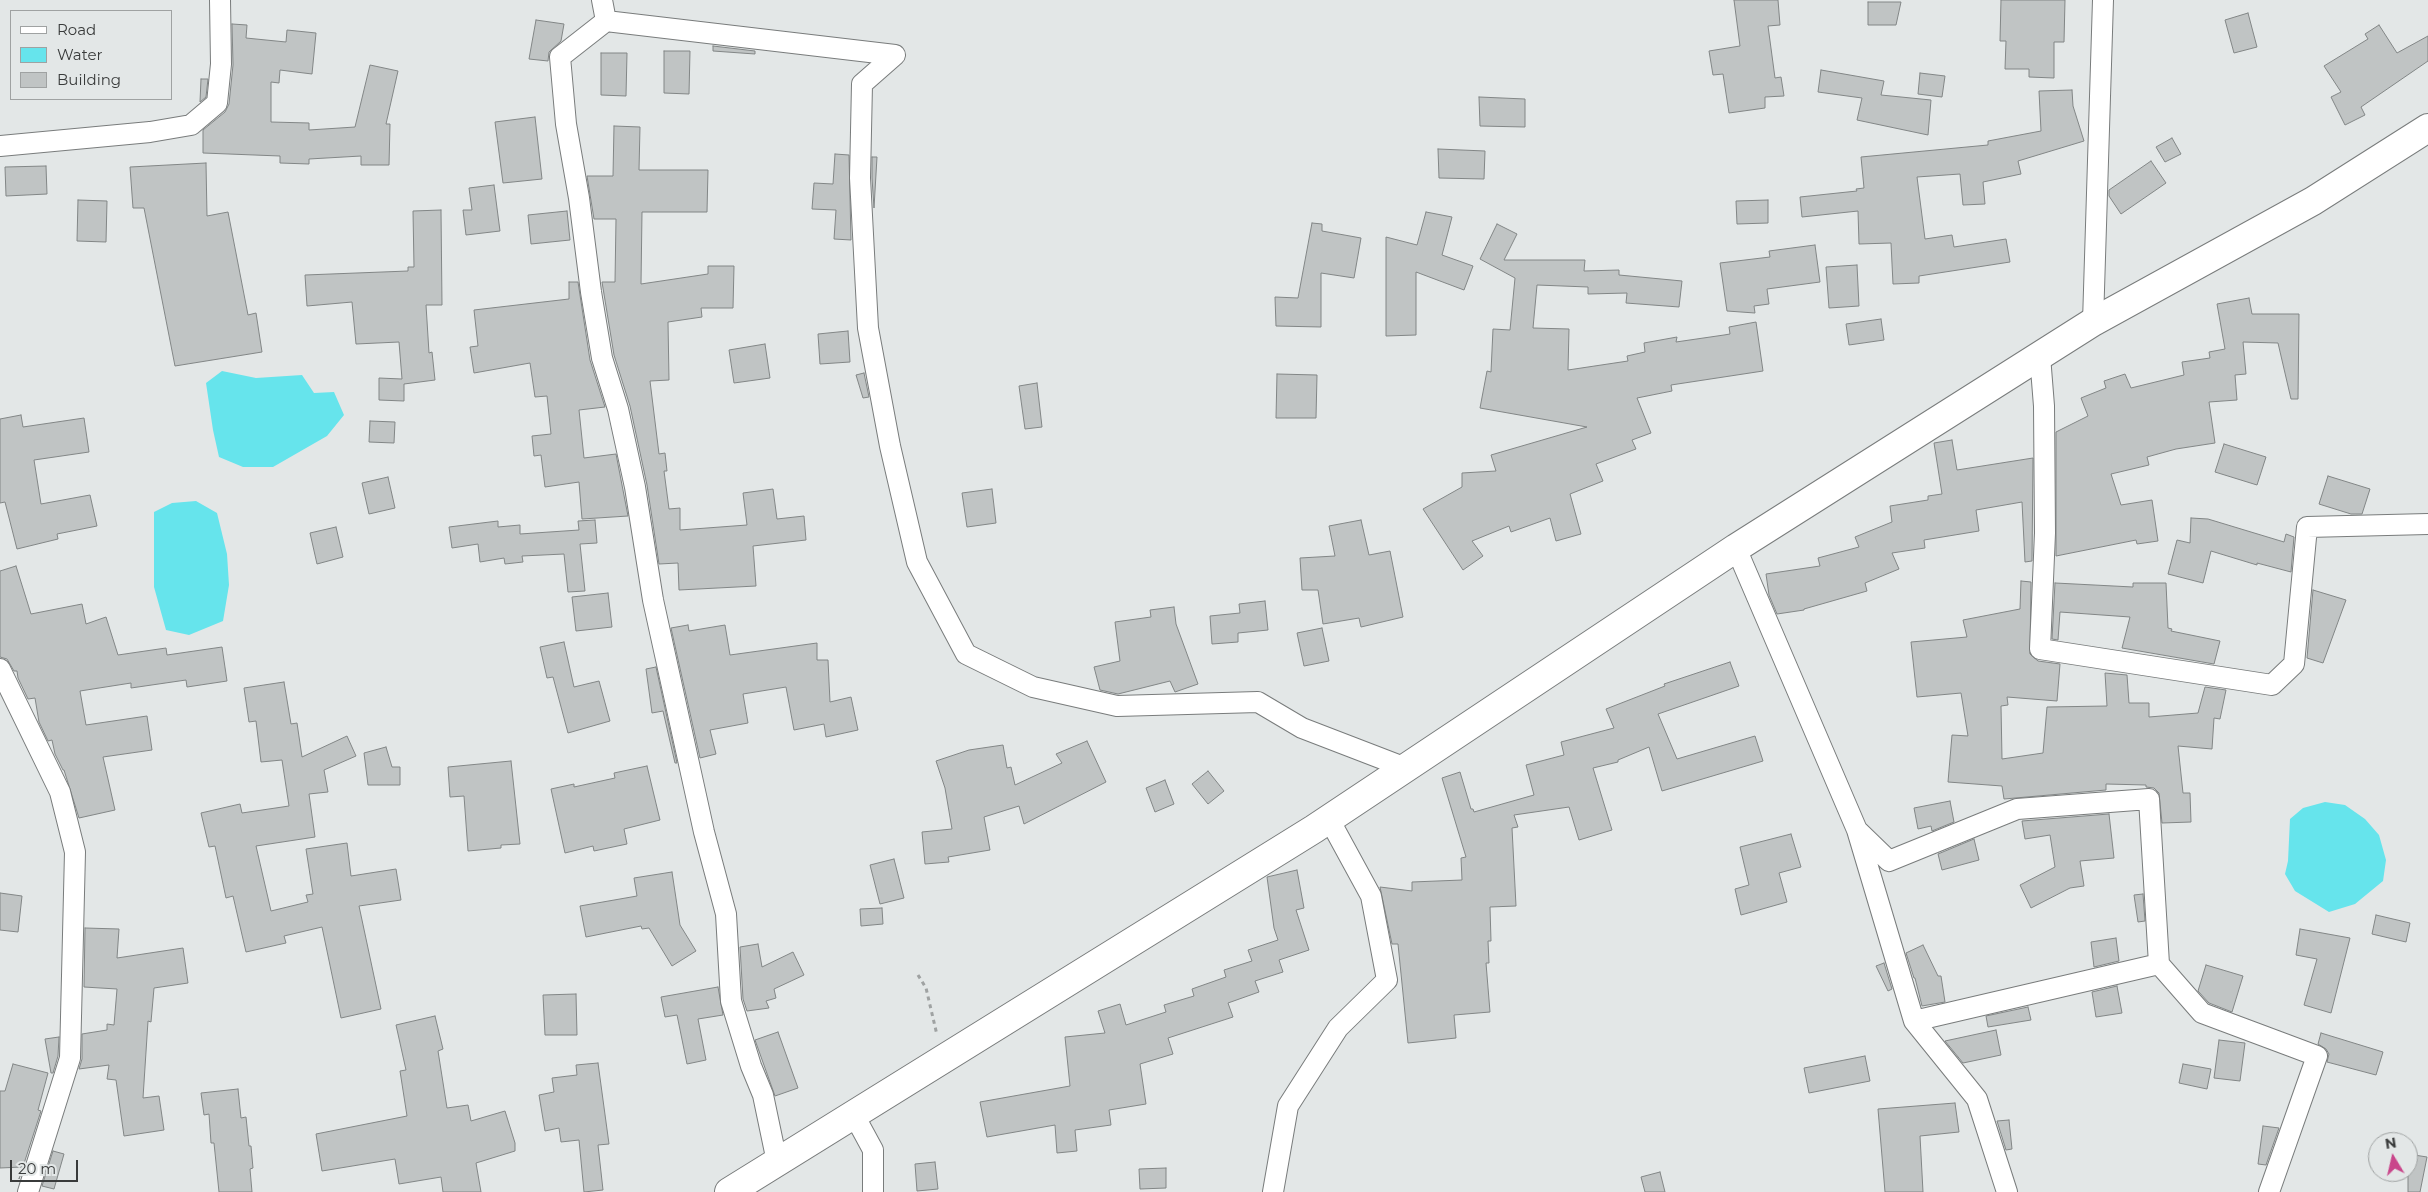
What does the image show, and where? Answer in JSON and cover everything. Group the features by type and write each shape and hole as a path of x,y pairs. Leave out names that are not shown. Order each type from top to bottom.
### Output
{"street":[{"path":"0,146 150,132 191,125 217,103 221,64 220,0"},
{"path":"602,0 606,21"},
{"path":"2093,322 2103,0"},
{"path":"777,1162 764,1095 751,1066 731,1001 726,914 704,832 655,609 635,487 618,409 602,358 591,292 579,198 566,124 560,57 606,21 895,55 862,84 860,178 868,328 890,446 917,562 966,654 1032,688 1118,706 1258,702 1302,728 1406,768"},
{"path":"729,1192 1330,818 1736,548 2093,322 2313,201 2428,128"},
{"path":"2040,356 2044,406 2045,534 2040,650 2272,685 2294,664 2307,527 2428,524"},
{"path":"1736,548 1857,830 1914,1021 1977,1099 2007,1192"},
{"path":"0,669 60,792 75,852 70,1058 28,1192"},
{"path":"1857,830 1889,861 2017,809 2149,799 2159,964 2202,1013 2317,1056 2270,1192"},
{"path":"1273,1192 1288,1106 1338,1028 1387,980 1371,896 1330,818"},
{"path":"1914,1021 2159,964"},
{"path":"854,1115 873,1150 873,1192"}],"path":[{"path":"918,975 926,988 941,1060"}],"water":[{"path":"222,371 256,378 302,375 314,393 334,392 344,415 327,436 273,467 243,467 219,457 213,430 206,383"},
{"path":"196,501 217,513 227,554 229,585 223,621 189,635 166,630 154,587 154,512 172,503"},
{"path":"2325,802 2345,805 2365,819 2379,835 2386,860 2383,881 2355,904 2329,912 2295,891 2285,874 2288,861 2290,819 2303,808"}],"building":[{"path":"1734,0 1778,0 1780,25 1768,26 1775,78 1781,77 1784,96 1765,97 1765,108 1729,113 1723,74 1713,75 1709,51 1740,46"},
{"path":"2001,0 2065,0 2064,42 2054,42 2054,78 2029,77 2029,69 2005,69 2006,41 2000,41"},
{"path":"1868,2 1901,2 1896,25 1868,25"},
{"path":"2248,13 2257,47 2234,53 2225,20"},
{"path":"536,20 564,24 561,41 549,52 548,61 529,59"},
{"path":"232,24 247,25 246,38 286,42 287,30 316,33 312,74 280,70 279,83 271,82 271,122 309,123 309,130 355,127 370,65 398,71 386,124 390,124 389,165 361,165 361,156 309,159 309,164 280,163 280,156 203,153 203,130 225,112 229,104 233,65"},
{"path":"2379,25 2397,53 2428,36 2428,61 2361,107 2365,115 2345,125 2331,97 2341,92 2324,66 2368,39 2365,34"},
{"path":"713,46 755,51 755,54 713,51"},
{"path":"664,51 690,51 689,94 664,93"},
{"path":"601,53 627,53 626,96 601,95"},
{"path":"1821,70 1884,81 1881,95 1931,100 1928,135 1857,120 1862,98 1818,92"},
{"path":"1920,73 1945,76 1942,97 1918,94"},
{"path":"201,79 208,79 206,97 200,102"},
{"path":"2072,90 2073,106 2084,141 2018,161 2021,174 1983,182 1985,204 1963,205 1960,174 1917,177 1925,239 1952,235 1954,247 2006,239 2010,262 1919,276 1919,283 1893,284 1891,243 1859,244 1858,211 1802,217 1800,197 1857,191 1856,189 1864,188 1861,157 1988,145 1988,141 2041,131 2039,91"},
{"path":"1479,97 1525,99 1525,127 1480,126"},
{"path":"535,117 542,179 503,183 495,122"},
{"path":"614,126 640,127 639,170 708,170 707,212 642,212 641,284 708,274 708,266 734,266 733,308 701,308 702,317 668,322 669,380 650,381 659,454 665,453 667,471 664,471 669,509 680,508 680,530 747,525 743,493 773,489 777,519 804,516 806,540 753,546 756,586 679,590 678,563 659,564 647,485 630,406 614,355 602,282 615,282 616,219 594,219 587,176 613,176"},
{"path":"2172,138 2181,154 2165,162 2156,147"},
{"path":"1438,149 1485,151 1484,179 1439,178"},
{"path":"835,154 849,155 851,240 834,239 836,210 812,209 814,183 833,184"},
{"path":"872,157 877,157 874,208 872,178"},
{"path":"2151,161 2166,183 2121,214 2109,196 2109,190"},
{"path":"206,163 207,216 228,212 248,315 256,313 262,352 175,366 144,208 133,208 130,167"},
{"path":"46,166 47,194 6,196 5,167"},
{"path":"494,185 500,231 466,235 463,210 472,210 469,188"},
{"path":"78,200 107,201 106,242 77,241"},
{"path":"1768,200 1768,223 1737,224 1736,201"},
{"path":"441,210 442,305 426,305 429,353 432,352 435,380 404,384 404,401 379,400 379,378 402,379 399,342 356,344 352,302 307,306 305,275 408,271 408,267 414,267 413,211"},
{"path":"567,211 570,240 531,244 528,215"},
{"path":"1426,212 1452,217 1442,255 1473,266 1464,290 1416,272 1416,335 1386,336 1386,237 1417,245"},
{"path":"1312,223 1322,224 1322,231 1361,238 1354,278 1321,273 1321,327 1276,326 1275,297 1298,298"},
{"path":"1497,224 1517,234 1504,260 1585,260 1584,271 1619,270 1619,275 1682,281 1679,307 1626,303 1627,293 1588,294 1588,287 1537,285 1533,328 1569,329 1568,370 1628,361 1627,356 1645,352 1644,343 1677,337 1676,342 1730,334 1729,327 1756,322 1763,371 1671,385 1672,391 1637,398 1651,433 1632,440 1636,449 1596,464 1603,481 1570,494 1581,534 1556,541 1550,518 1511,532 1509,526 1472,541 1483,556 1463,570 1423,509 1462,487 1462,473 1496,471 1491,455 1587,427 1480,408 1487,371 1491,372 1493,329 1510,330 1515,278 1480,259"},
{"path":"1815,245 1820,282 1767,289 1769,304 1754,306 1755,313 1727,311 1720,263 1770,257 1769,251"},
{"path":"1857,265 1859,306 1829,308 1826,267"},
{"path":"569,282 578,282 590,360 605,407 579,410 584,458 616,454 628,516 582,519 579,482 545,487 541,455 534,456 532,436 551,434 547,396 535,397 530,363 474,373 470,347 478,346 474,310 569,299"},
{"path":"2249,298 2252,314 2299,314 2298,399 2291,399 2278,343 2243,342 2246,374 2235,375 2237,400 2209,402 2215,443 2176,449 2147,457 2149,465 2111,474 2121,505 2152,500 2158,541 2137,544 2136,540 2056,556 2056,432 2088,416 2081,398 2106,388 2104,381 2125,374 2131,388 2184,375 2182,362 2210,358 2209,352 2225,349 2217,304"},
{"path":"1881,319 1884,340 1849,345 1846,324"},
{"path":"848,331 850,362 820,364 818,334"},
{"path":"765,344 770,378 734,383 729,350"},
{"path":"864,373 869,397 863,398 856,375"},
{"path":"1277,374 1317,375 1316,418 1276,418"},
{"path":"1037,383 1042,427 1025,429 1019,386"},
{"path":"21,415 23,427 84,418 89,452 34,460 41,504 90,495 97,526 57,534 58,539 17,549 5,502 0,503 0,419"},
{"path":"370,421 395,422 394,443 369,442"},
{"path":"1952,440 1957,470 2033,458 2032,561 2025,562 2022,502 1976,510 1979,531 1924,540 1925,548 1892,553 1899,569 1865,583 1867,591 1804,610 1777,614 1769,595 1766,574 1820,566 1818,558 1859,547 1855,537 1892,522 1890,506 1928,500 1928,496 1942,494 1934,443"},
{"path":"2224,444 2266,457 2257,485 2215,472"},
{"path":"2328,476 2370,489 2362,514 2351,514 2319,504"},
{"path":"388,477 395,508 369,514 362,483"},
{"path":"992,489 996,523 967,527 962,493"},
{"path":"2191,518 2208,519 2284,542 2286,534 2294,537 2291,572 2257,563 2257,565 2211,551 2203,583 2168,574 2177,540 2190,543"},
{"path":"595,520 597,543 580,544 585,591 568,592 564,554 522,556 523,562 505,564 504,558 480,562 478,544 452,548 449,527 498,521 498,527 520,525 520,534 579,530 578,521"},
{"path":"1361,520 1369,555 1390,551 1403,617 1361,627 1359,618 1323,624 1318,590 1302,590 1300,558 1335,556 1329,526"},
{"path":"336,527 343,557 317,564 310,533"},
{"path":"16,566 31,614 82,604 86,624 106,617 118,655 166,648 167,655 222,647 227,681 187,687 186,680 131,688 131,683 80,691 86,725 147,716 152,750 103,757 115,810 79,818 64,770 55,754 52,740 48,741 39,722 35,698 28,699 18,678 17,671 14,671 7,659 0,657 0,571"},
{"path":"2021,581 2031,582 2030,654 2038,661 2060,664 2057,701 2007,697 2008,705 2001,706 2002,759 2043,753 2047,707 2107,706 2105,673 2127,675 2129,703 2149,703 2149,717 2198,713 2205,687 2226,690 2220,719 2214,718 2212,749 2178,746 2183,793 2190,793 2191,822 2162,823 2159,793 2154,788 2146,787 2146,785 2106,784 2106,790 2004,799 2002,786 1948,782 1952,735 1968,736 1961,693 1917,697 1911,642 1967,637 1963,620 2020,609"},
{"path":"2055,583 2133,587 2133,583 2166,583 2168,628 2172,629 2171,631 2220,641 2214,664 2122,648 2130,617 2060,612 2058,640 2052,639"},
{"path":"2313,590 2346,600 2323,663 2307,658"},
{"path":"608,593 612,627 576,631 572,597"},
{"path":"1265,601 1268,630 1238,633 1238,642 1212,644 1210,616 1240,613 1239,604"},
{"path":"1174,607 1176,624 1198,684 1175,692 1170,681 1118,694 1100,690 1094,667 1120,661 1115,622 1151,617 1150,610"},
{"path":"688,625 689,631 725,625 730,655 817,643 817,660 828,660 830,702 851,697 858,730 826,737 824,724 794,730 786,687 743,694 748,723 710,730 716,754 700,758 671,628"},
{"path":"1322,628 1329,661 1304,666 1297,633"},
{"path":"564,642 574,687 599,681 610,721 568,733 553,677 547,678 540,647"},
{"path":"1730,662 1739,686 1658,714 1677,759 1755,736 1763,761 1662,791 1649,747 1618,760 1618,762 1593,768 1612,830 1579,840 1569,807 1514,815 1518,827 1512,828 1516,906 1490,907 1491,941 1488,941 1489,963 1486,963 1490,1012 1454,1015 1456,1038 1408,1043 1398,944 1392,944 1380,887 1412,891 1412,882 1462,880 1461,858 1466,857 1442,778 1460,772 1471,809 1474,812 1534,795 1526,765 1564,755 1561,742 1614,728 1606,709 1665,686 1664,684"},
{"path":"656,667 677,763 675,763 663,711 652,713 646,669"},
{"path":"284,682 291,724 297,723 302,757 347,736 356,756 324,770 328,792 309,794 315,837 256,846 271,911 308,902 306,895 313,894 306,849 347,843 351,876 396,869 401,900 359,906 381,1009 341,1018 322,927 284,936 286,943 246,952 233,896 226,898 215,846 209,847 201,813 240,804 242,813 289,806 282,760 261,762 256,721 249,722 244,688"},
{"path":"1087,741 1106,782 1024,824 1019,806 984,817 990,850 948,857 949,862 925,864 922,832 952,829 945,788 936,761 969,750 1003,745 1007,768 1011,767 1015,785 1062,763 1056,754"},
{"path":"386,747 392,767 400,767 400,785 368,785 364,753"},
{"path":"511,761 520,844 501,845 501,848 468,851 464,796 450,797 448,767"},
{"path":"647,766 660,820 624,829 627,844 594,851 593,846 565,853 551,789 574,784 574,787 615,778 614,773"},
{"path":"1208,771 1224,791 1208,804 1192,784"},
{"path":"1165,780 1174,804 1155,812 1146,788"},
{"path":"1950,801 1954,822 1932,831 1931,826 1918,829 1914,808"},
{"path":"2109,814 2114,858 2080,861 2084,886 2070,888 2031,908 2020,885 2055,867 2050,835 2025,839 2022,821"},
{"path":"1791,834 1801,867 1779,873 1787,902 1741,915 1735,889 1749,885 1740,847"},
{"path":"1974,839 1979,860 1942,870 1938,854"},
{"path":"894,859 904,898 880,904 870,865"},
{"path":"1297,870 1304,908 1296,910 1309,950 1279,960 1283,972 1255,981 1259,992 1228,1003 1233,1017 1168,1038 1173,1054 1140,1064 1146,1104 1109,1110 1111,1125 1075,1130 1077,1151 1057,1153 1055,1125 987,1137 980,1102 1070,1086 1065,1037 1105,1033 1098,1011 1120,1004 1126,1025 1166,1012 1164,1005 1194,996 1192,989 1226,977 1224,970 1252,961 1248,950 1278,940 1274,928 1267,877"},
{"path":"672,872 680,925 696,951 672,966 649,928 642,929 641,926 586,937 580,906 637,896 634,878"},
{"path":"0,893 22,896 18,932 0,930"},
{"path":"2143,894 2145,921 2138,922 2134,895"},
{"path":"882,908 883,924 861,926 860,909"},
{"path":"2376,915 2410,923 2406,942 2372,934"},
{"path":"85,928 119,929 117,958 183,948 188,983 154,988 151,1022 148,1021 143,1098 159,1096 164,1130 124,1136 116,1080 107,1079 109,1065 79,1069 82,1059 82,1034 107,1030 107,1024 114,1025 117,989 84,987"},
{"path":"2300,929 2350,938 2331,1013 2304,1005 2317,959 2296,955"},
{"path":"2116,938 2119,961 2094,967 2091,942"},
{"path":"758,944 762,967 793,952 804,975 774,989 776,998 766,1001 769,1008 747,1011 743,999 740,947"},
{"path":"1923,945 1938,976 1941,976 1945,1002 1922,1006 1906,953"},
{"path":"1884,963 1892,989 1888,991 1876,966"},
{"path":"2206,965 2243,976 2232,1012 2209,1003 2198,991"},
{"path":"2117,986 2122,1013 2096,1017 2092,992"},
{"path":"718,987 723,1015 698,1019 706,1060 687,1064 677,1015 665,1017 661,997"},
{"path":"576,994 577,1035 545,1035 543,995"},
{"path":"2028,1007 2031,1020 1988,1027 1986,1016"},
{"path":"435,1016 443,1049 438,1051 447,1108 468,1105 471,1121 505,1111 515,1143 515,1151 476,1163 481,1192 443,1192 441,1177 399,1184 395,1159 322,1171 316,1134 407,1116 400,1071 406,1070 396,1025"},
{"path":"1996,1030 2001,1055 1963,1063 1945,1041"},
{"path":"778,1032 798,1088 775,1096 755,1040"},
{"path":"2321,1033 2383,1052 2376,1075 2327,1062 2329,1054 2326,1049 2318,1044"},
{"path":"59,1037 58,1056 53,1073 51,1073 45,1039"},
{"path":"2219,1040 2245,1043 2240,1081 2214,1078"},
{"path":"1865,1056 1870,1081 1809,1093 1804,1068"},
{"path":"598,1063 609,1144 598,1145 603,1190 584,1192 579,1140 561,1142 559,1128 545,1131 539,1095 554,1092 552,1078 577,1075 576,1065"},
{"path":"13,1064 48,1073 38,1110 41,1111 19,1179 22,1167 0,1168 0,1091 5,1091"},
{"path":"2183,1064 2211,1069 2207,1089 2179,1083"},
{"path":"238,1089 241,1118 246,1117 249,1146 251,1146 253,1168 250,1169 252,1192 219,1192 214,1143 211,1143 209,1114 204,1115 201,1093"},
{"path":"1955,1103 1959,1132 1920,1136 1923,1192 1885,1192 1878,1109"},
{"path":"2009,1120 2012,1149 2006,1150 1997,1121"},
{"path":"2263,1126 2279,1128 2266,1165 2258,1164"},
{"path":"53,1151 64,1154 54,1189 42,1186"},
{"path":"2418,1156 2427,1157 2420,1192 2408,1192 2408,1182 2418,1182"},
{"path":"935,1162 938,1189 917,1191 915,1164"},
{"path":"1166,1168 1166,1188 1140,1189 1139,1169"},
{"path":"1660,1172 1665,1192 1645,1192 1641,1177"}]}
